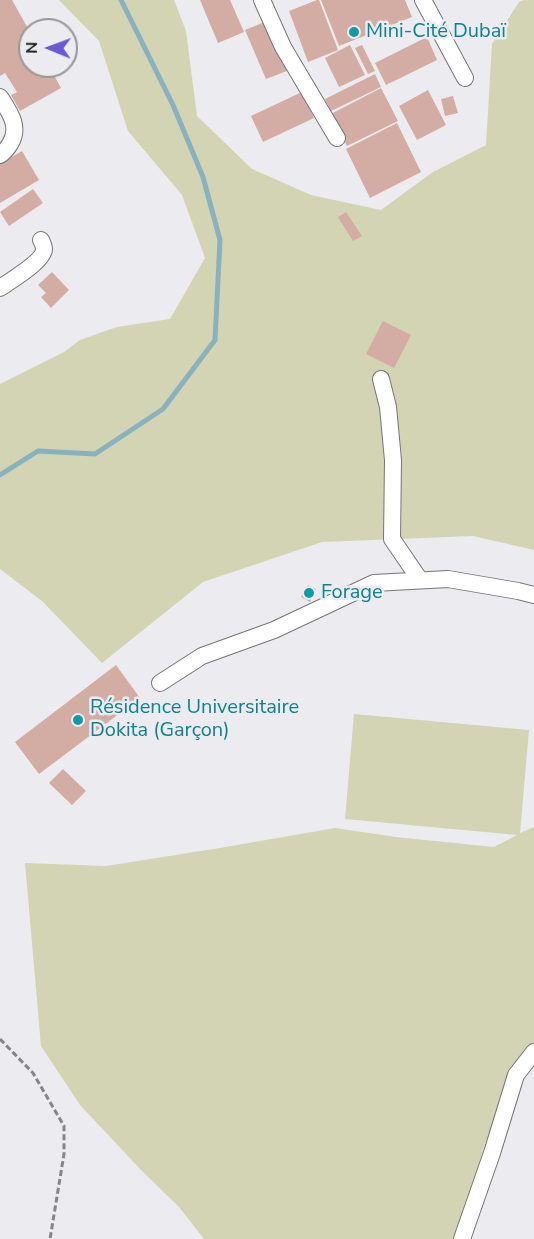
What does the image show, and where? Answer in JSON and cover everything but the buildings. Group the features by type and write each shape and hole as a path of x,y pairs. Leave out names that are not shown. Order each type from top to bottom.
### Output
{"street":[{"path":"262,0 283,47 337,138"},
{"path":"423,0 465,78"},
{"path":"0,97 12,117 15,128 13,139 5,152 0,155"},
{"path":"0,288 43,255 45,248 41,240"},
{"path":"381,380 388,406 393,460 392,539 420,580"},
{"path":"160,683 202,656 274,630 374,583 448,579 534,595"},
{"path":"462,1239 516,1074 534,1052"}],"path":[{"path":"0,1039 33,1073 64,1126 64,1154 50,1239"}],"green space":[{"path":"59,0 174,0 186,31 197,116 252,169 311,195 381,210 433,172 486,145 492,44 519,2 534,0 534,550 473,536 322,542 203,582 102,663 42,601 0,569 0,384 64,352 80,340 117,327 170,319 205,258 182,195 128,131 99,41"},
{"path":"354,714 529,730 520,833 534,827 534,1055 517,1073 485,1143 457,1239 204,1239 179,1207 80,1105 41,1046 25,863 106,866 335,828 494,847 517,835 345,819"}],"waterway":[{"path":"0,475 38,451 95,454 163,409 215,340 220,240 203,177 173,105 121,0"}],"place":[{"name":"Mini-Cité Dubaï","path":"354,32"},
{"name":"Forage","path":"309,593"},
{"name":"Résidence Universitaire Dokita (Garçon)","path":"78,720"}]}
